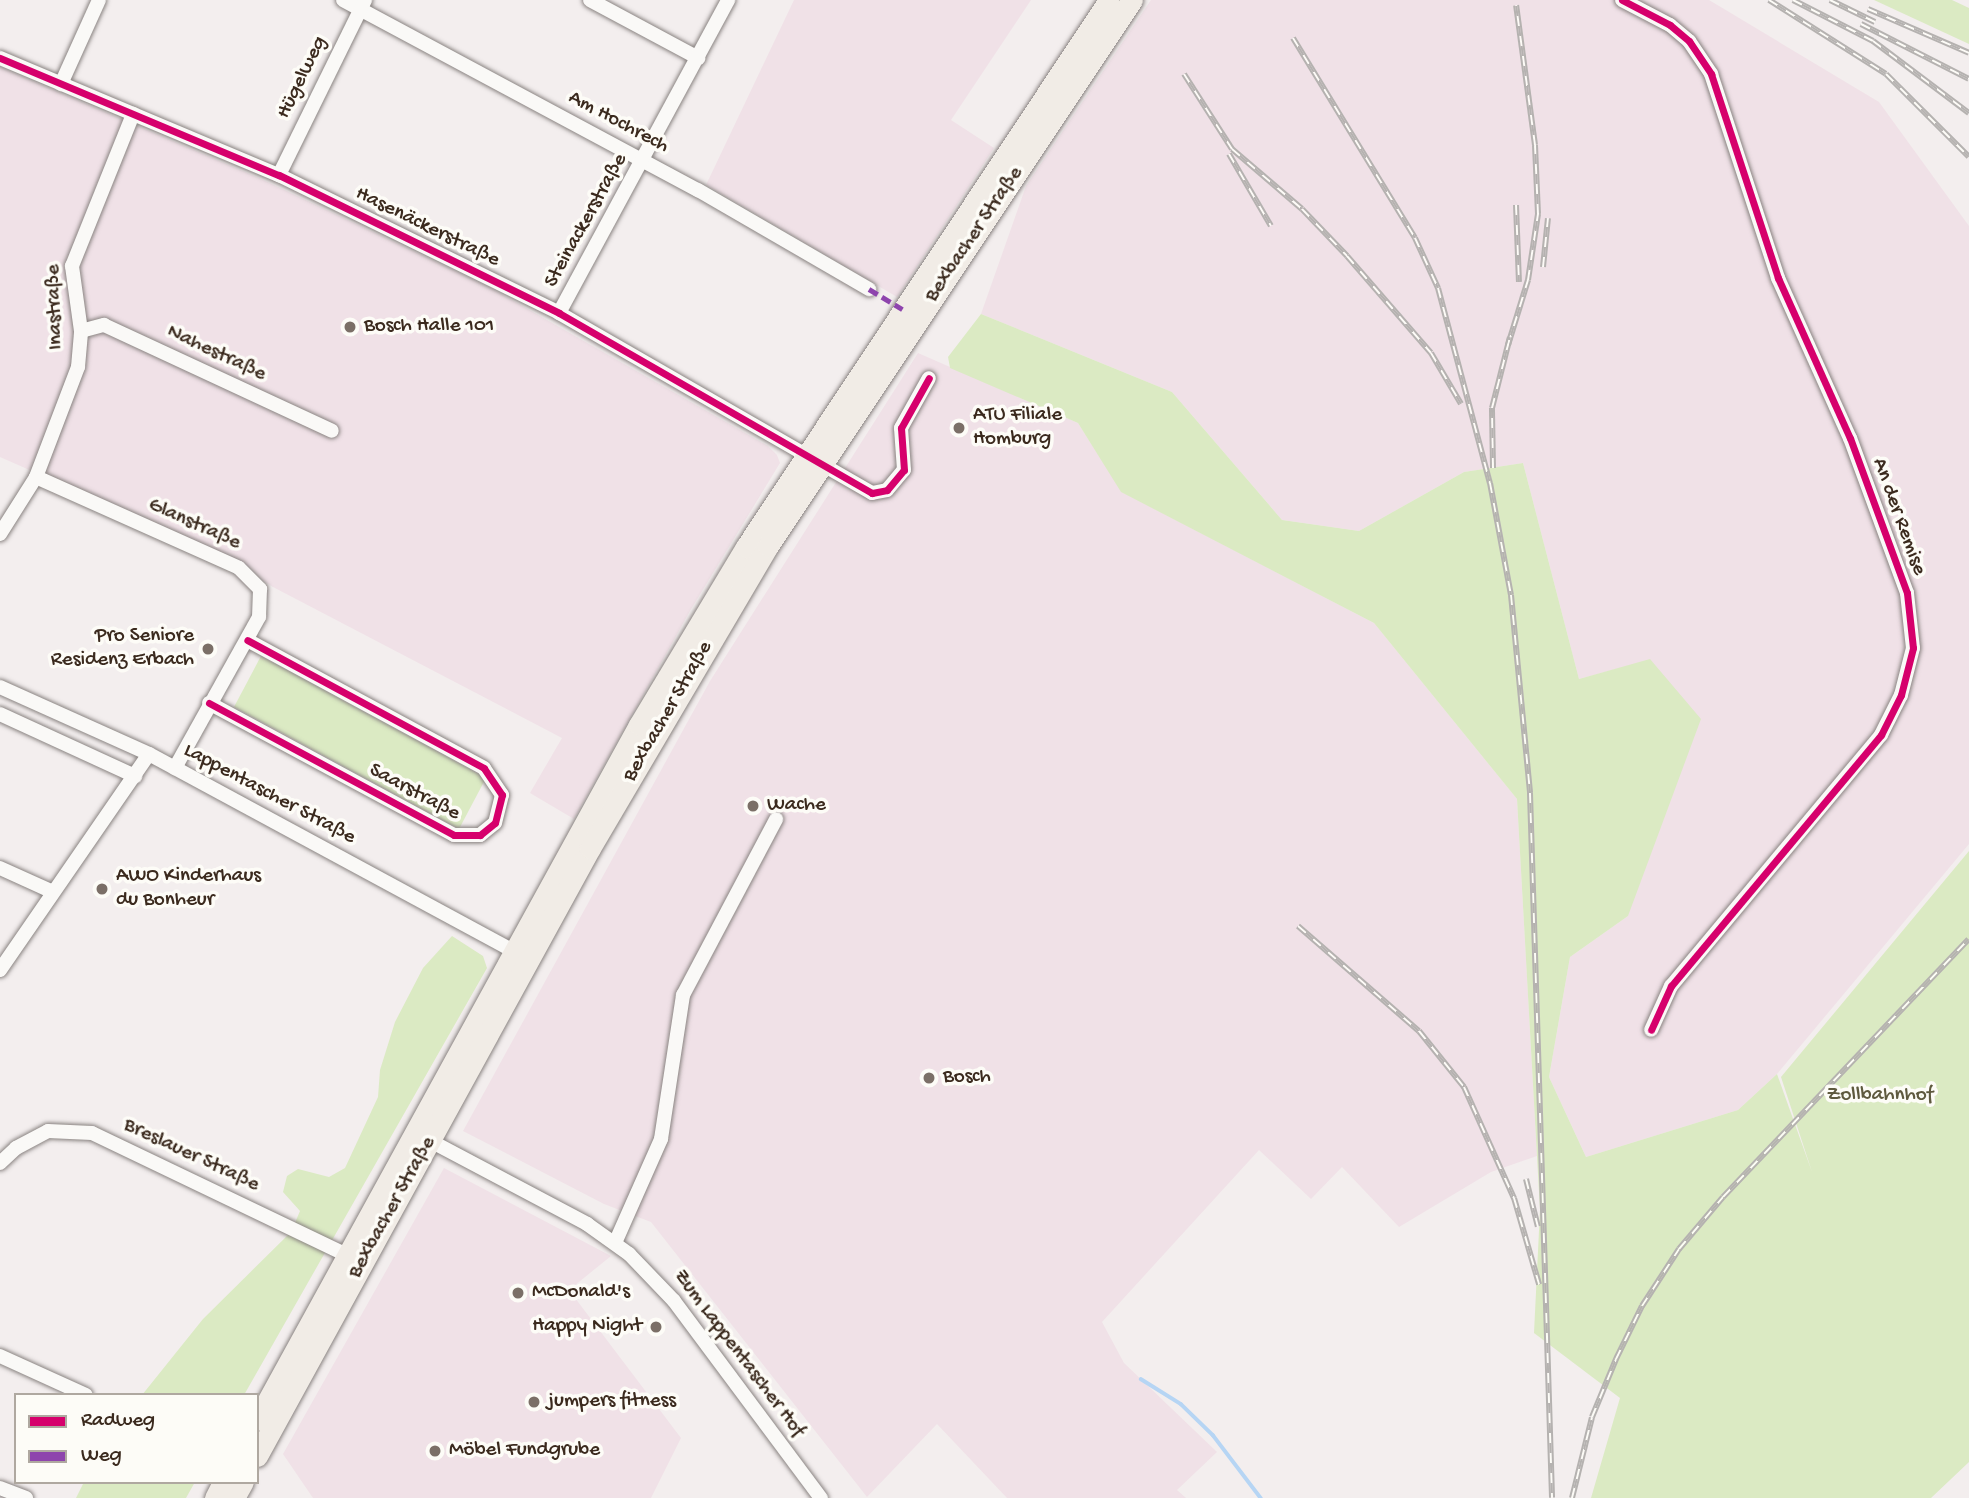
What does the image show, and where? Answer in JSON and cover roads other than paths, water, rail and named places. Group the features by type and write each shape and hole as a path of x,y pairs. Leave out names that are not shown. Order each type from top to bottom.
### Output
{"main road":[{"name":"Bexbacher Straße","path":"259,1452 355,1259 521,955 654,737 813,460 1109,0"},
{"name":"Bexbacher Straße","path":"813,460 1132,0"},
{"name":"Bexbacher Straße","path":"259,1417 355,1259 380,1193 421,1136"}],"street":[{"path":"61,84 99,0"},
{"name":"Am Hochrech","path":"343,0 363,5 869,289"},
{"path":"590,0 698,58"},
{"name":"Steinackerstraße","path":"559,313 645,161 728,0"},
{"name":"An der Remise","path":"1622,0 1670,25 1689,41 1711,74 1778,278 1850,438 1907,593 1913,648 1901,695 1881,734 1671,986 1651,1030"},
{"name":"Hügelweg","path":"279,175 363,5"},
{"name":"Hasenäckerstraße","path":"0,58 279,175 559,313 872,493 887,490 904,470 901,428 929,378"},
{"name":"Inastraße","path":"0,531 36,477 78,367 81,331 74,291 75,252 133,114"},
{"name":"Nahestraße","path":"81,331 104,325 332,431"},
{"name":"Glanstraße","path":"36,477 252,577 261,604 247,640 209,703 175,768"},
{"name":"Saarstraße","path":"209,703 454,835 480,835 495,823 502,794 484,768 247,640"},
{"name":"Lappentascher Straße","path":"0,687 149,754 521,955"},
{"path":"0,714 135,776"},
{"path":"0,970 149,754"},
{"path":"615,1243 662,1139 683,995 776,819"},
{"path":"0,869 53,892"},
{"name":"Breslauer Straße","path":"0,1163 28,1140 48,1131 92,1133 355,1259"},
{"name":"Zum Lappentascher Hof","path":"421,1136 615,1243 674,1301 821,1498"},
{"path":"0,1356 82,1393"},
{"path":"0,1488 26,1498"}],"waterway":[{"path":"1141,1379 1181,1404 1213,1435 1261,1498"}],"railway":[{"path":"1769,0 1886,74 1969,157"},
{"path":"1793,0 1873,41 1969,113"},
{"path":"1830,0 1875,22"},
{"path":"1508,345 1528,280 1538,214 1535,145 1516,5"},
{"path":"1868,9 1969,53"},
{"path":"1861,24 1969,79"},
{"path":"1293,38 1415,238 1438,288 1490,483 1511,595 1530,793 1552,1498"},
{"path":"1184,74 1232,149 1302,209 1347,256 1431,353 1461,404"},
{"path":"1229,154 1271,226"},
{"path":"1516,205 1519,282"},
{"path":"1543,267 1548,218"},
{"path":"1493,468 1492,408 1510,337"},
{"path":"1298,926 1419,1031 1464,1087 1514,1198 1539,1284"},
{"path":"1572,1498 1592,1417 1616,1359 1642,1306 1679,1249 1723,1197 1969,939"},
{"path":"1526,1179 1538,1227"}],"place":[{"name":"Bosch Halle 101","path":"350,327"},
{"name":"ATU Filiale Homburg","path":"959,428"},
{"name":"Pro Seniore Residenz Erbach","path":"208,649"},
{"name":"Wache","path":"753,806"},
{"name":"AWO Kinderhaus du Bonheur","path":"102,889"},
{"name":"Bosch","path":"929,1078"},
{"name":"McDonald's","path":"518,1293"},
{"name":"Happy Night","path":"656,1327"},
{"name":"jumpers fitness","path":"534,1402"},
{"name":"Möbel Fundgrube","path":"435,1451"}],"park label":[{"name":"Zollbahnhof","path":"1880,1096"}]}
